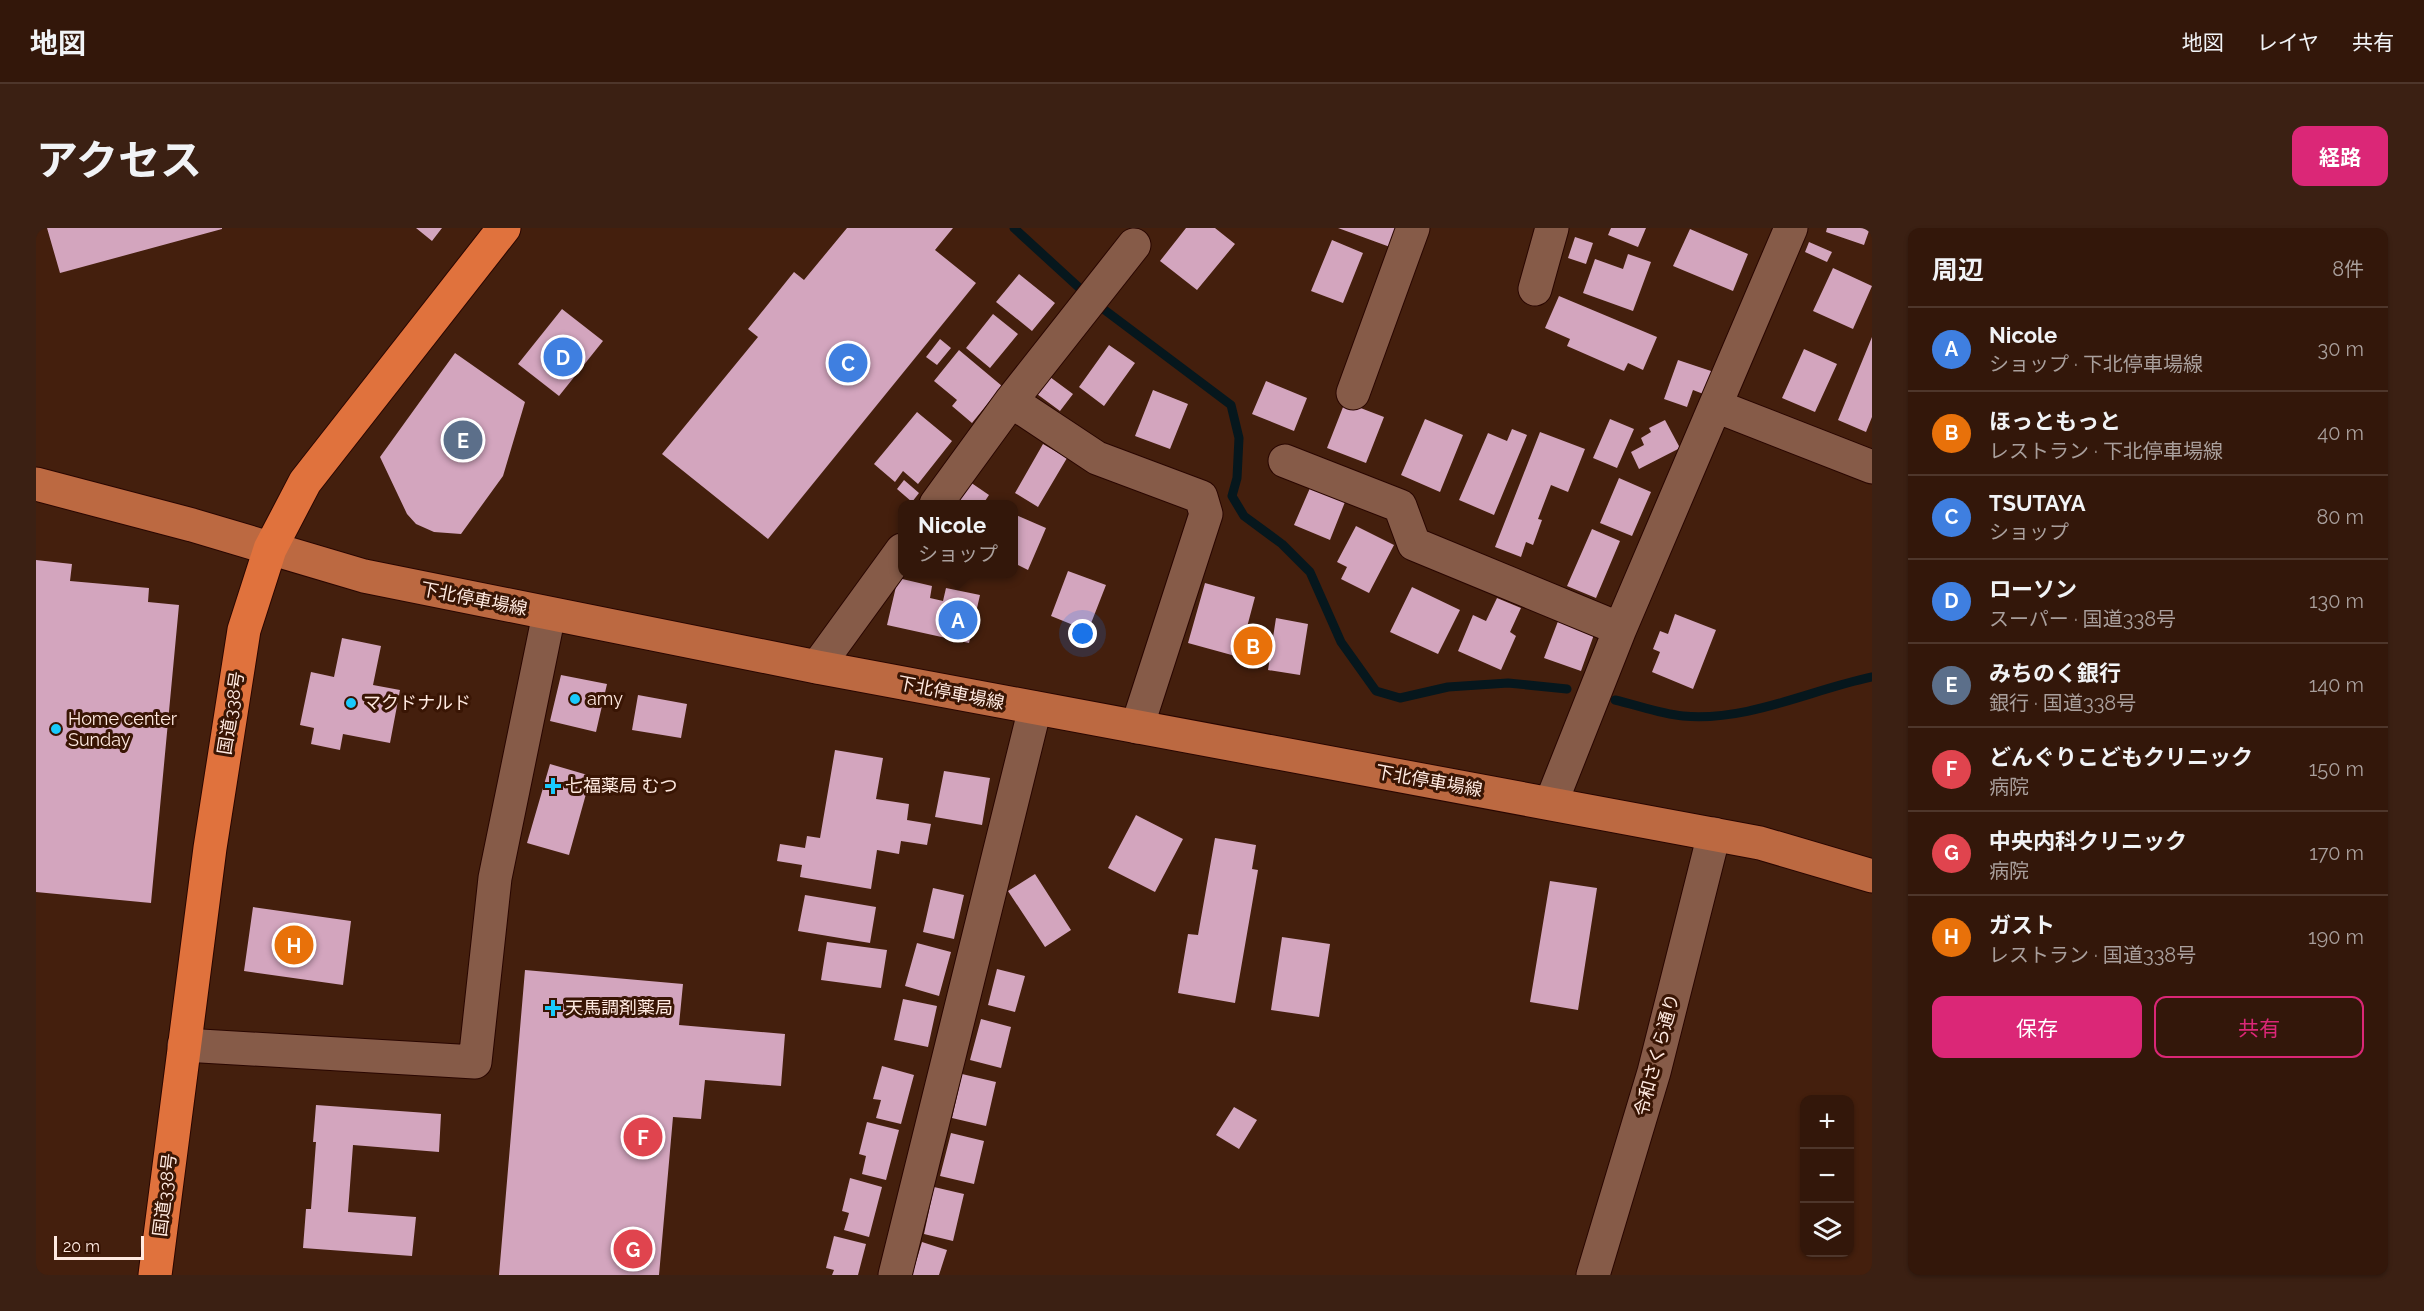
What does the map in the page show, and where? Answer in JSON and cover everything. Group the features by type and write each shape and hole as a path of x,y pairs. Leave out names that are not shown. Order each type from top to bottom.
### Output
{"highway":[{"name":"国道338号","path":"155,1275 210,848 244,630 270,549 305,482 504,228"}],"main road":[{"name":"下北停車場線","path":"36,484 192,525 364,576 817,667 1760,843 1872,876"}],"street":[{"path":"1353,393 1413,228"},
{"path":"1535,289 1552,228"},
{"path":"1551,803 1620,629 1791,228"},
{"path":"939,500 1011,401 1134,245"},
{"path":"1011,401 1097,458 1201,497 1206,514 1137,727"},
{"path":"1716,406 1872,467"},
{"path":"1285,461 1400,506 1414,544 1620,629"},
{"path":"817,667 898,557"},
{"path":"184,1045 475,1062 495,878 549,614"},
{"path":"895,1275 1035,708"},
{"name":"令和さくら通り","path":"1593,1275 1654,1072 1714,834"}],"building":[{"path":"47,228 222,228 222,229 60,273"},
{"path":"416,228 442,228 432,241"},
{"path":"847,228 953,228 935,250 976,283 768,539 662,454 758,337 748,329 794,272 804,280"},
{"path":"1186,228 1215,228 1235,244 1197,290 1160,261"},
{"path":"1338,228 1397,228 1390,247"},
{"path":"1611,228 1646,228 1638,247 1608,235"},
{"path":"1827,228 1870,228 1864,245 1826,232"},
{"path":"1690,229 1748,254 1733,291 1673,266"},
{"path":"1575,237 1593,243 1586,264 1568,258"},
{"path":"1332,240 1363,253 1343,303 1311,291"},
{"path":"1809,242 1832,252 1827,262 1805,252"},
{"path":"1628,254 1651,262 1633,311 1583,293 1595,259 1623,269"},
{"path":"1833,268 1872,286 1853,329 1813,311"},
{"path":"1019,274 1055,303 1032,331 996,302"},
{"path":"1559,296 1657,337 1643,370 1628,363 1624,371 1567,346 1570,339 1545,328"},
{"path":"562,309 603,341 559,396 518,364"},
{"path":"993,314 1018,334 990,368 966,348"},
{"path":"1872,337 1872,417 1866,432 1838,420"},
{"path":"940,339 951,348 937,365 926,357"},
{"path":"1109,345 1135,363 1104,406 1079,387"},
{"path":"1804,349 1837,364 1815,412 1782,398"},
{"path":"959,350 1002,386 972,423 952,406 957,400 934,381"},
{"path":"455,353 525,402 503,476 461,534 434,532 416,524 407,514 380,457"},
{"path":"1678,360 1714,372 1706,395 1693,390 1687,407 1664,399"},
{"path":"1050,377 1073,394 1060,411 1037,394"},
{"path":"1266,381 1307,398 1294,431 1252,414"},
{"path":"1153,390 1188,404 1170,449 1135,436"},
{"path":"1345,402 1384,417 1366,463 1327,448"},
{"path":"917,412 952,441 918,484 903,471 895,482 874,464"},
{"path":"1425,419 1463,435 1440,492 1401,475"},
{"path":"1610,419 1634,429 1617,468 1593,458"},
{"path":"1665,420 1680,448 1639,469 1631,452 1644,445 1641,438 1651,432 1649,428"},
{"path":"1512,429 1527,435 1494,515 1459,500 1488,433 1507,441"},
{"path":"1540,432 1585,449 1568,492 1551,485 1538,519 1542,520 1533,545 1526,542 1521,557 1495,547"},
{"path":"1043,444 1067,458 1038,507 1015,493"},
{"path":"1619,478 1651,492 1632,536 1600,523"},
{"path":"904,480 919,493 914,500 910,500 897,489"},
{"path":"970,482 989,495 986,500 957,500"},
{"path":"1310,488 1345,502 1330,540 1294,525"},
{"path":"1018,516 1046,528 1028,570 1018,565"},
{"path":"1356,526 1394,545 1369,593 1341,579 1347,567 1337,562"},
{"path":"1592,529 1620,541 1596,598 1567,586"},
{"path":"36,560 72,564 70,581 149,588 148,602 179,605 151,903 36,892"},
{"path":"1068,571 1106,585 1088,631 1051,616"},
{"path":"898,578 932,586 930,598 943,601 946,588 980,595 969,643 887,625"},
{"path":"1205,583 1255,597 1239,657 1188,643"},
{"path":"1412,587 1460,610 1438,654 1390,632"},
{"path":"1497,598 1521,608 1510,632 1516,636 1501,670 1458,651 1473,615 1486,621"},
{"path":"1675,614 1716,630 1693,689 1652,672 1660,652 1653,649 1660,631 1668,634"},
{"path":"1560,616 1596,629 1581,671 1544,658"},
{"path":"1276,618 1308,624 1300,675 1268,670"},
{"path":"342,638 381,646 373,685 400,690 390,743 343,734 340,750 311,744 314,728 300,725 311,672 334,677"},
{"path":"561,675 607,684 596,732 550,721"},
{"path":"638,695 687,704 681,738 632,730"},
{"path":"835,750 883,758 876,799 909,804 907,820 931,824 927,845 901,841 899,854 877,850 871,889 800,877 802,865 777,861 780,844 805,848 807,836 820,838"},
{"path":"550,764 591,776 569,855 527,843"},
{"path":"944,771 990,778 982,825 935,817"},
{"path":"1136,815 1183,839 1155,892 1108,868"},
{"path":"1215,838 1256,845 1252,869 1258,870 1235,1003 1178,993 1188,934 1198,935"},
{"path":"1035,874 1071,930 1045,947 1008,891"},
{"path":"1550,881 1597,888 1578,1010 1530,1002"},
{"path":"933,888 964,895 954,939 923,932"},
{"path":"805,895 876,907 870,943 798,931"},
{"path":"253,907 351,921 343,985 244,971"},
{"path":"1282,937 1330,944 1319,1017 1271,1010"},
{"path":"827,942 887,950 881,988 821,980"},
{"path":"917,943 951,952 939,996 905,986"},
{"path":"997,969 1025,976 1015,1012 988,1005"},
{"path":"525,970 683,984 679,1025 785,1034 781,1086 705,1080 701,1119 673,1117 659,1275 499,1275"},
{"path":"903,999 937,1006 928,1047 894,1040"},
{"path":"981,1019 1011,1027 1001,1068 970,1060"},
{"path":"882,1066 914,1075 901,1124 876,1118 881,1100 873,1099"},
{"path":"962,1074 996,1082 986,1126 952,1118"},
{"path":"316,1105 441,1114 439,1152 353,1145 348,1212 416,1217 412,1256 303,1248 306,1209 311,1209"},
{"path":"1234,1107 1257,1120 1239,1149 1216,1135"},
{"path":"867,1122 899,1130 886,1180 862,1174 866,1156 859,1154"},
{"path":"951,1133 984,1141 974,1184 940,1176"},
{"path":"850,1178 882,1187 869,1237 844,1230 849,1213 842,1211"},
{"path":"934,1187 964,1194 953,1241 924,1234"},
{"path":"834,1236 866,1244 858,1275 832,1275 834,1270 826,1268"},
{"path":"922,1242 947,1250 939,1275 912,1275"}],"waterway":[{"path":"1014,228 1098,305 1231,405 1239,438 1237,478 1232,496 1244,516 1282,544 1310,572 1341,642 1376,691 1400,698 1448,687 1508,683 1567,689"},
{"path":"1615,700 1674,715 1707,717 1755,710 1872,677"}],"place":[{"name":"ローソン","path":"563,357"},
{"name":"TSUTAYA","path":"848,363"},
{"name":"みちのく銀行","path":"463,440"},
{"name":"Nicole","path":"958,620"},
{"name":"ほっともっと","path":"1253,646"},
{"name":"amy","path":"575,699"},
{"name":"マクドナルド","path":"351,703"},
{"name":"Home center Sunday","path":"56,729"},
{"name":"七福薬局 むつ","path":"553,786"},
{"name":"ガスト","path":"294,945"},
{"name":"天馬調剤薬局","path":"553,1008"},
{"name":"どんぐりこどもクリニック","path":"643,1137"},
{"name":"中央内科クリニック","path":"633,1249"}]}
